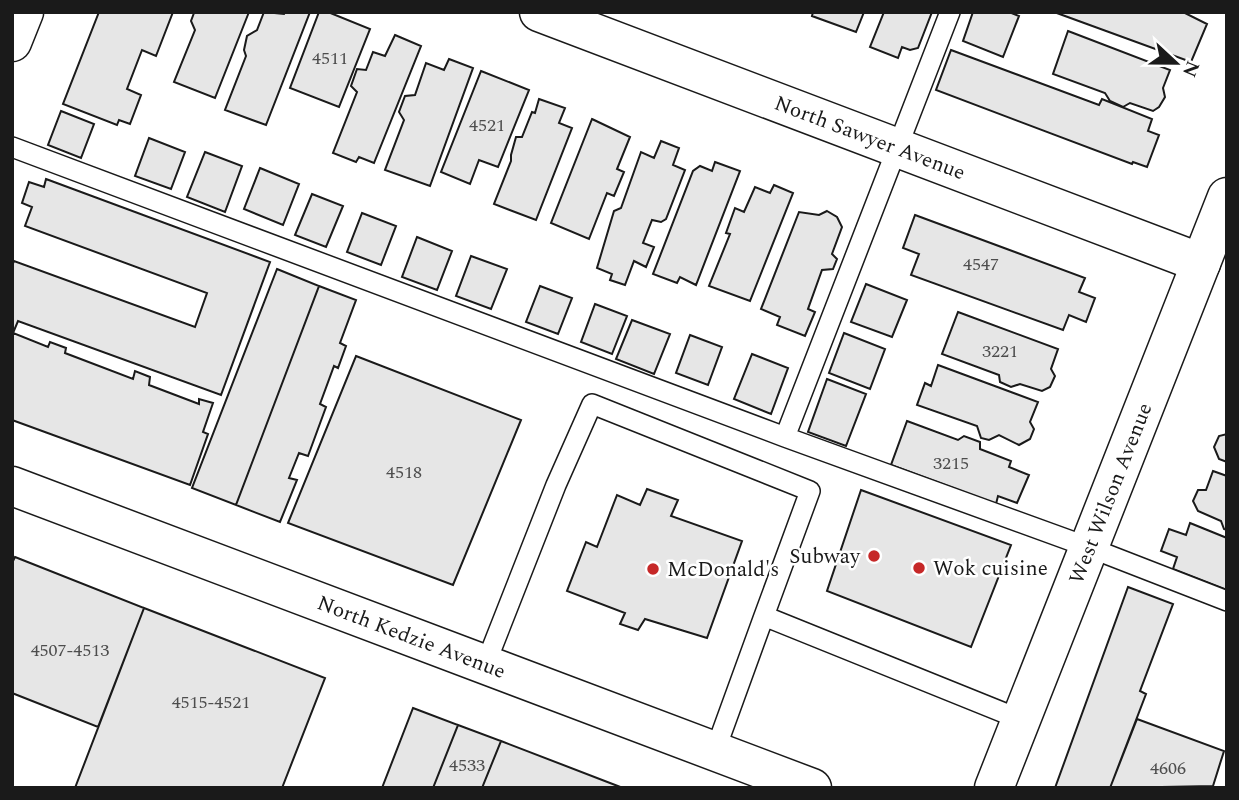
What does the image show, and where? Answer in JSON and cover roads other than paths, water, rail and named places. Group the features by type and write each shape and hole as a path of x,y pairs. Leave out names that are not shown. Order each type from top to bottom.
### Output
{"street":[{"path":"12,42 24,12"},
{"name":"North Sawyer Avenue","path":"539,12 1201,262"},
{"name":"West Wilson Avenue","path":"994,788 1227,197"},
{"name":"North Kedzie Avenue","path":"12,486 812,788"}],"lane":[{"path":"785,437 950,12"},
{"path":"12,147 1227,601"},
{"path":"486,663 556,485 592,404 810,491 715,751"},
{"path":"764,616 1022,720"}],"place":[{"name":"Subway","path":"874,556"},
{"name":"Wok cuisine","path":"919,568"},
{"name":"McDonald's","path":"653,569"}]}
